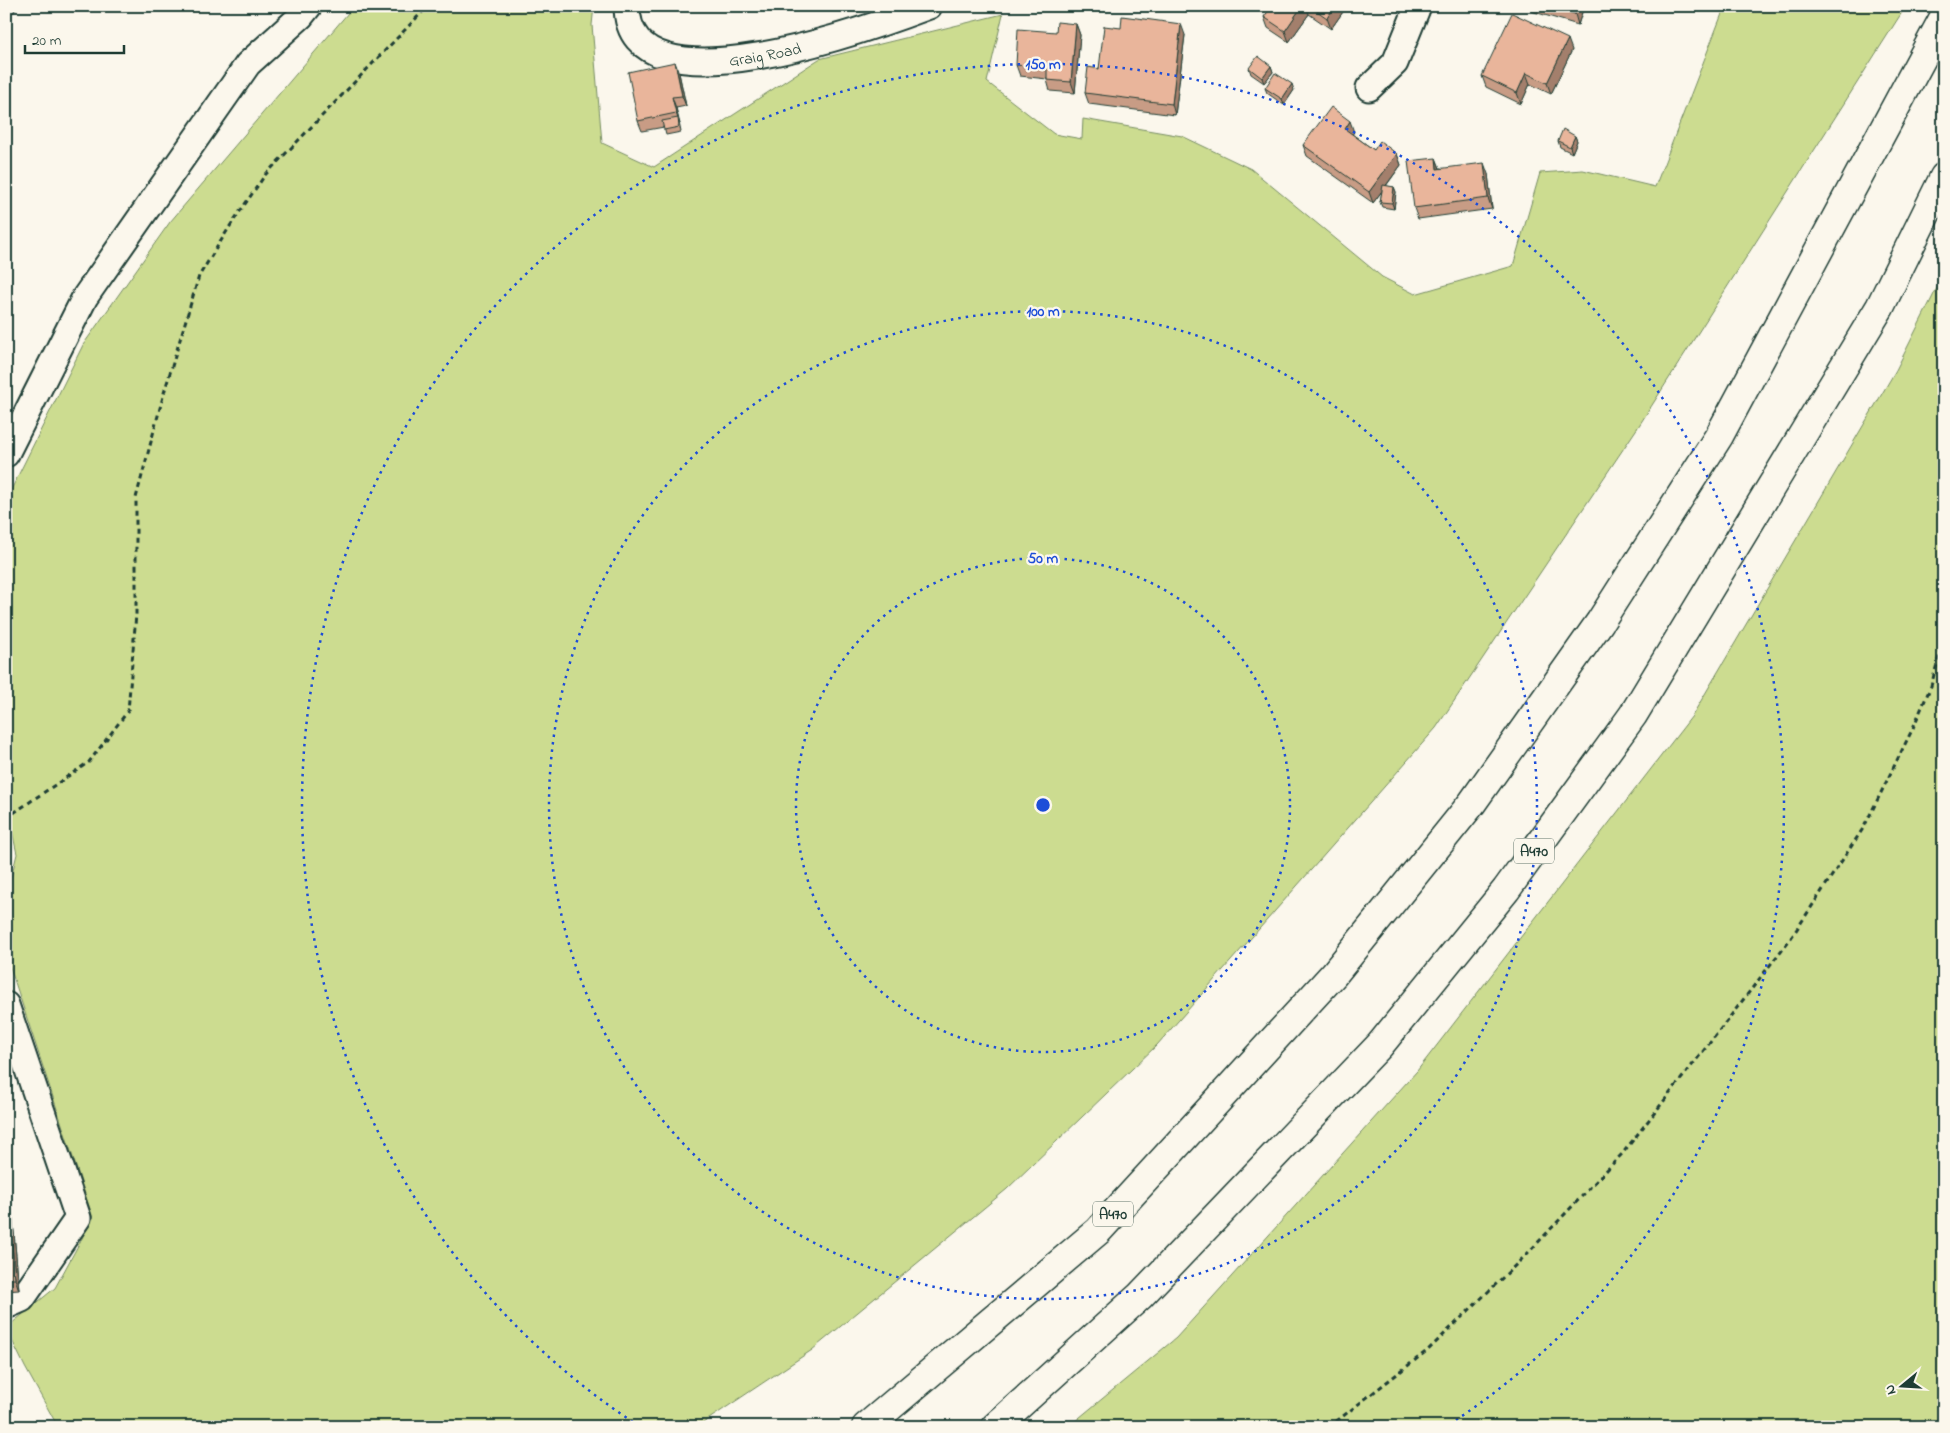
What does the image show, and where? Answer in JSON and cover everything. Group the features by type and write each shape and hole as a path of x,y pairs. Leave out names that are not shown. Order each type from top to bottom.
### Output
{"highway":[{"name":"A470","path":"866,1427 1098,1231 1334,974 1472,803 1600,622 1719,436 1944,18"},
{"name":"A470","path":"995,1427 1140,1296 1374,1052 1506,890 1638,707 1880,307 1944,177"}],"street":[{"path":"6,454 85,297 248,64 301,16 309,6"},
{"name":"Graig Road","path":"627,6 627,14 635,37 648,49 668,58 690,62 755,57 856,33 929,6"},
{"path":"1370,88 1395,63 1418,6"},
{"path":"6,1004 78,1218 22,1298 6,1306"}],"lane":[{"path":"6,8 10,6"}],"path":[{"path":"6,818 89,762 128,711 136,614 136,498 164,393 199,276 265,175 428,6"},
{"path":"1329,1427 1428,1350 1526,1255 1622,1154 1712,1040 1791,938 1864,827 1913,728 1931,686 1944,638"}],"green space":[{"path":"354,6 594,6 592,25 602,143 654,167 819,59 1003,14 987,82 1054,134 1082,139 1083,119 1182,136 1251,169 1382,277 1415,294 1513,266 1540,173 1583,170 1655,187 1725,6 1906,6 1640,424 1436,728 1157,1045 1007,1189 812,1350 697,1427 58,1427 6,1328 55,1288 93,1218 6,955 6,898 17,854 6,803 6,500 83,345 170,222"},
{"path":"1944,274 1944,1427 1068,1427 1176,1338 1417,1071 1692,716 1896,370"}],"building":[{"path":"1272,6 1302,6 1285,31 1264,17"},
{"path":"1310,6 1335,6 1327,18"},
{"path":"1547,6 1577,6 1575,14"},
{"path":"1512,13 1568,39 1547,83 1526,73 1517,93 1482,76"},
{"path":"1122,16 1181,24 1172,104 1085,93 1088,67 1099,69 1104,26 1121,28"},
{"path":"1057,22 1076,24 1071,82 1047,80 1047,68 1016,65 1018,29 1056,32"},
{"path":"1258,56 1271,66 1262,78 1249,68"},
{"path":"675,62 682,96 672,97 676,113 638,121 628,72"},
{"path":"1275,73 1292,84 1282,99 1265,88"},
{"path":"1331,107 1350,121 1345,129 1374,150 1380,141 1397,154 1369,192 1303,145"},
{"path":"678,118 679,127 664,130 662,121"},
{"path":"1563,129 1575,136 1570,147 1558,141"},
{"path":"1436,158 1437,169 1484,163 1488,198 1414,208 1408,161"},
{"path":"1383,185 1394,187 1392,203 1380,202"},
{"path":"7,1188 15,1279 6,1279"}]}
